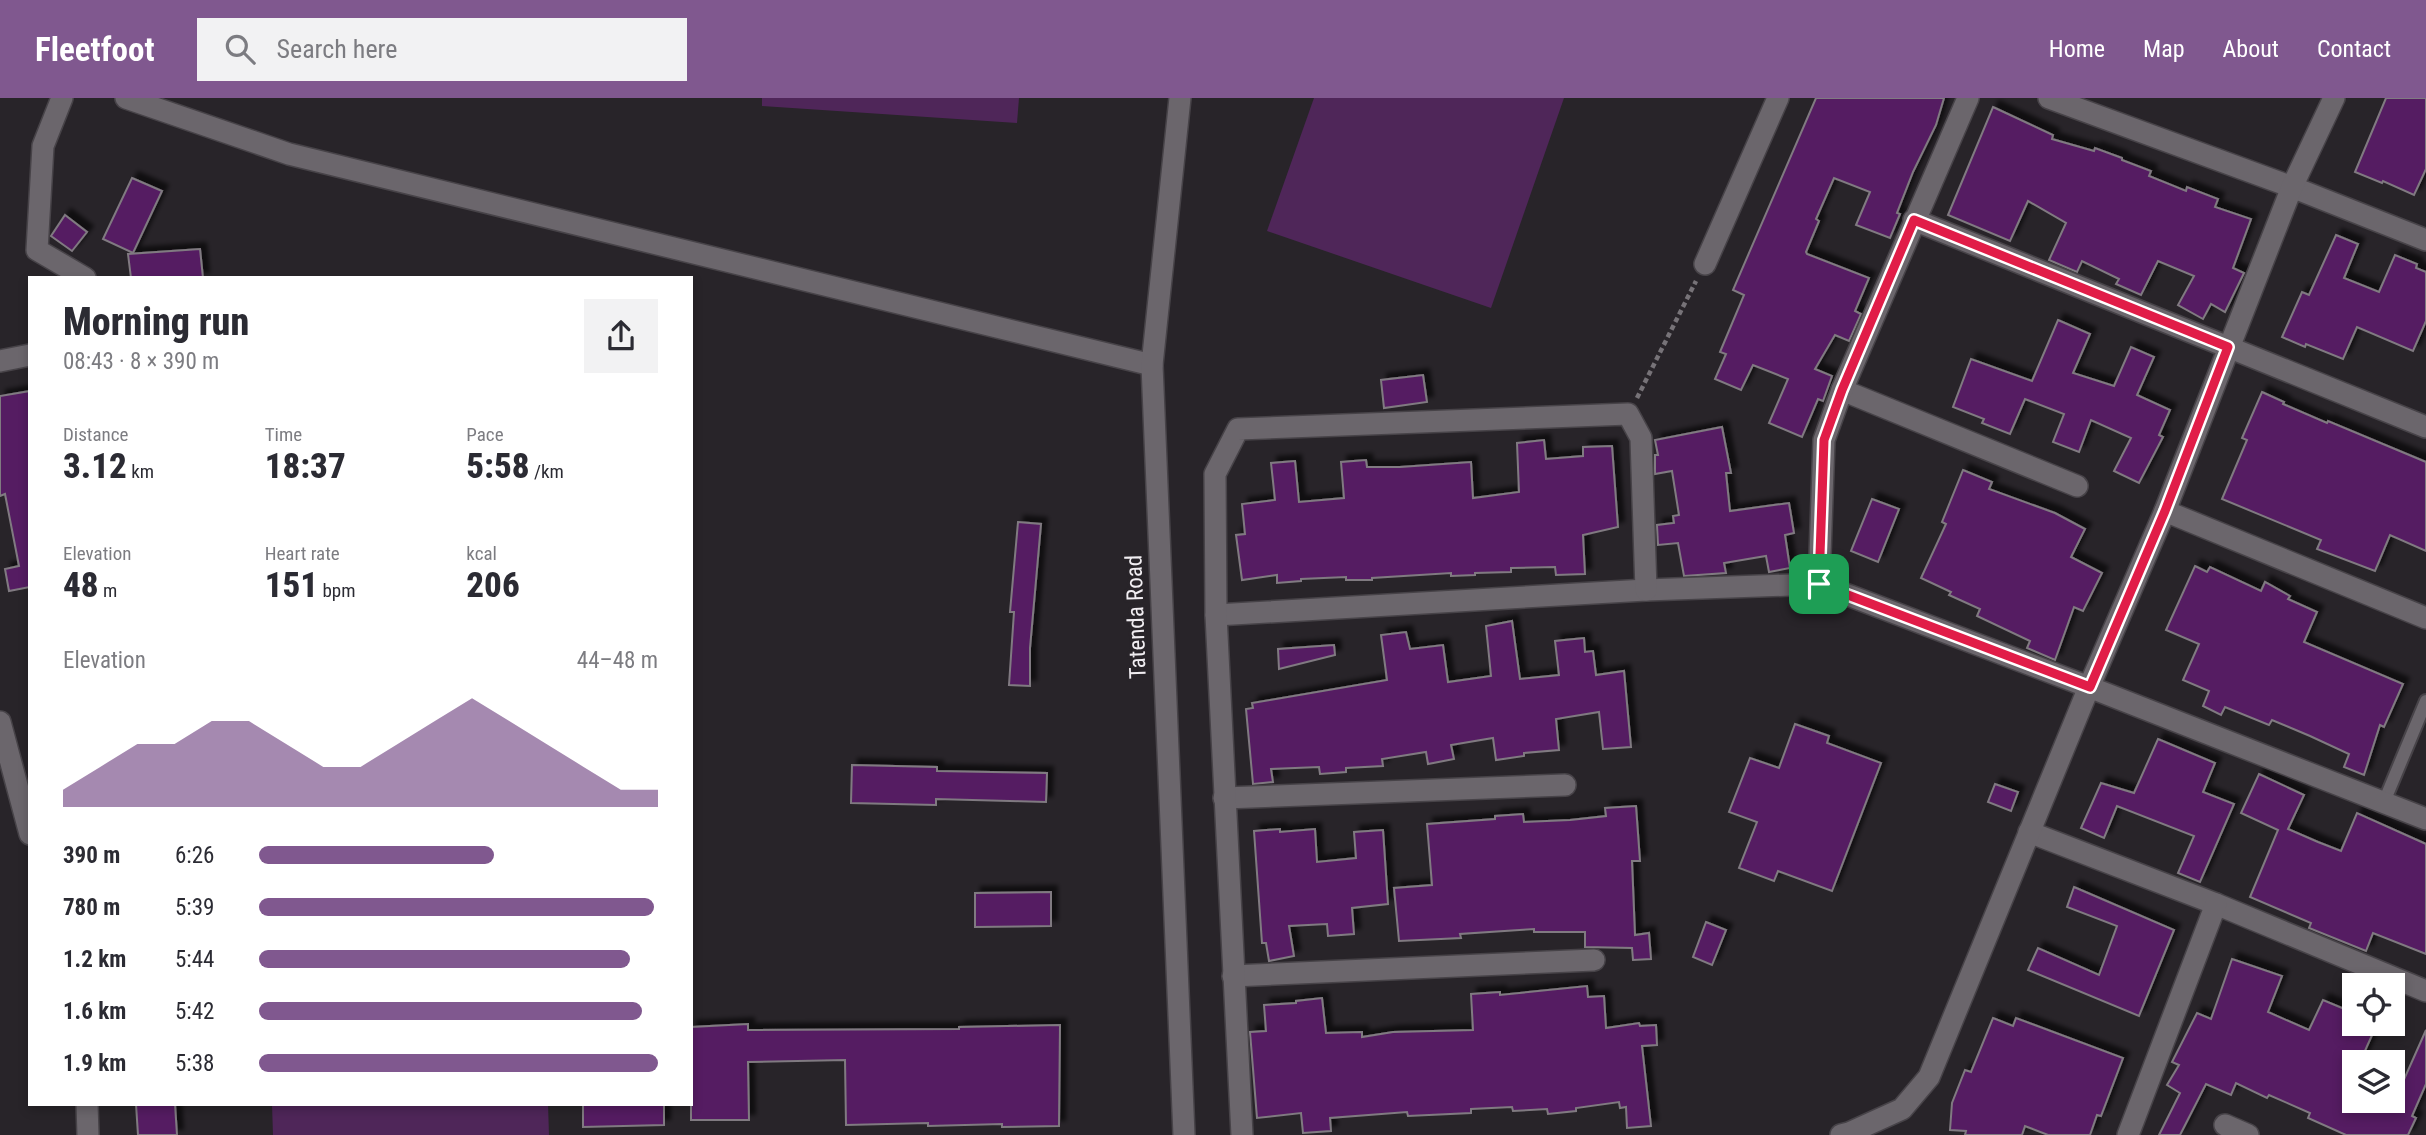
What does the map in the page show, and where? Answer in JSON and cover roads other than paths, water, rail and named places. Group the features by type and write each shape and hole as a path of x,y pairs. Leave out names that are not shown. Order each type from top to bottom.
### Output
{"street":[{"path":"62,98 43,146 37,250 82,276"},
{"path":"126,98 289,154 1152,365"},
{"name":"Tatenda Road","path":"1180,98 1152,365 1184,1135"},
{"path":"1705,264 1778,98"},
{"path":"1819,584 1824,440 1842,390 1968,98"},
{"path":"2049,98 2292,187 2426,240"},
{"path":"1841,1135 1902,1109 1929,1077 2165,511 2292,187 2334,98"},
{"path":"1914,220 2426,427"},
{"path":"0,361 28,355"},
{"path":"1842,390 2077,486"},
{"path":"1242,1135 1216,615 1216,474 1238,429 1628,414 1641,438 1646,590"},
{"path":"2165,511 2426,618"},
{"path":"1216,615 1646,590 1819,584 2426,819"},
{"path":"0,722 28,827"},
{"path":"1224,798 1565,785"},
{"path":"2029,832 2217,904 2426,991"},
{"path":"2128,1135 2217,904"},
{"path":"1233,976 1594,960"},
{"path":"87,1106 88,1135"},
{"path":"2225,1125 2248,1135"}],"lane":[{"path":"2384,802 2426,701"}]}
